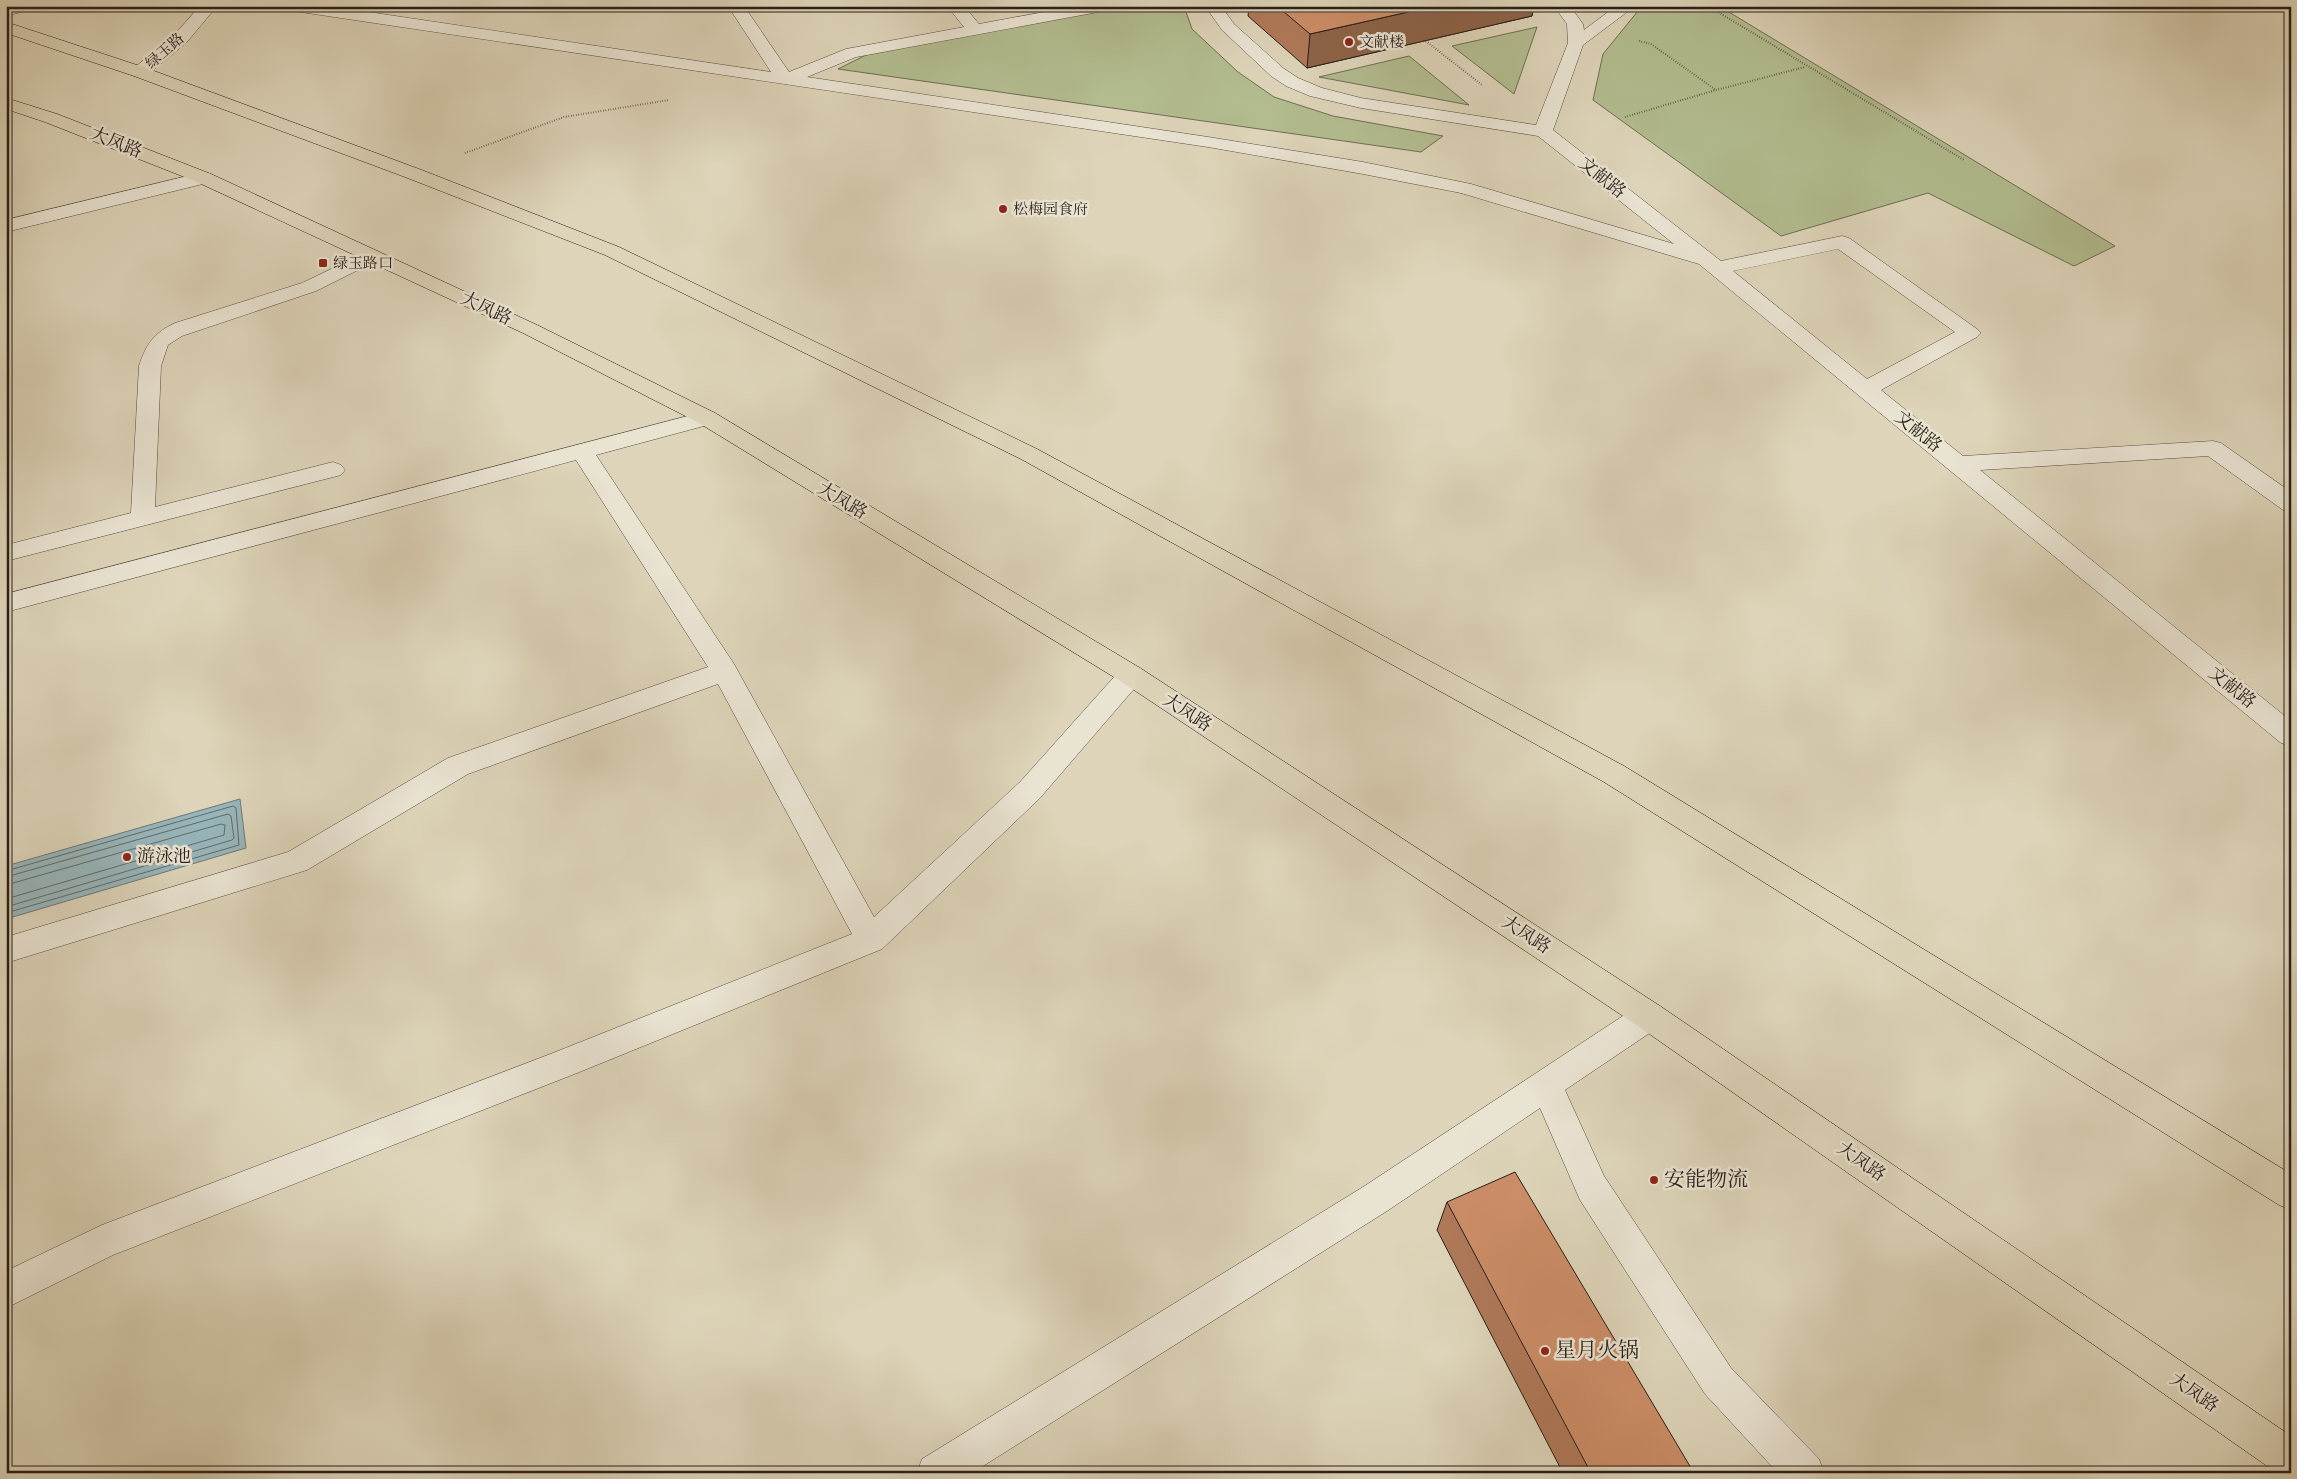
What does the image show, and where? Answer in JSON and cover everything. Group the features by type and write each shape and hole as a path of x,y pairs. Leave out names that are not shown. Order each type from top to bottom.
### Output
{"highway":[{"path":"6,27 140,72 412,173 612,251 1029,454 1614,774 2291,1193"},
{"name":"大凤路","path":"6,103 51,118 204,178 530,329 707,418 1130,675 1649,1016 2291,1459"}],"street":[{"path":"6,11 26,6"},
{"name":"绿玉路","path":"140,72 181,38 209,6"},
{"path":"294,6 1169,136 1363,168 1464,188 1711,264 1842,242 1970,333 1866,389"},
{"path":"736,6 785,80"},
{"path":"955,6 975,30"},
{"name":"文献路","path":"1217,6 1218,13 1228,26 1277,72 1292,82 1316,92 1361,103 1543,131 1866,389 2291,736"},
{"path":"1543,131 1576,43 1575,24 1562,6"},
{"path":"1576,43 1627,6"},
{"path":"785,80 852,53 1098,7"},
{"path":"6,226 204,178"},
{"path":"143,518 150,366 157,342 165,335 182,327 309,287 370,256"},
{"path":"6,603 707,418"},
{"path":"1957,464 2213,448 2291,504"},
{"path":"582,451 725,671 871,940"},
{"path":"6,553 333,470"},
{"path":"6,950 297,861 458,766 725,671"},
{"path":"6,1290 102,1242 565,1064 871,940 1030,790 1130,675"},
{"path":"936,1473 1367,1204 1649,1016"},
{"path":"1546,1085 1592,1188 1718,1381 1805,1473"}],"path":[{"path":"1708,6 1806,67 1964,160"},
{"path":"1592,31 1651,44 1716,90"},
{"path":"1418,36 1543,131"},
{"path":"1625,117 1716,90 1806,67"},
{"path":"412,173 564,117 675,98"}],"green space":[{"path":"1143,6 1184,6 1192,29 1238,72 1274,97 1333,116 1443,136 1421,152 838,69 870,53 1094,12"},
{"path":"1642,6 1719,6 2115,246 2074,266 1928,193 1781,236 1593,100 1603,54"},
{"path":"1537,27 1514,94 1452,46"},
{"path":"1409,56 1469,105 1319,77"}],"water":[{"name":"游泳池","path":"240,799 246,848 6,919 6,866"}],"building":[{"path":"1277,6 1435,6 1310,34"},
{"name":"星月火锅","path":"1515,1172 1694,1473 1591,1473 1447,1202"}],"place":[{"name":"文献楼","path":"1349,42"},
{"name":"松梅园食府","path":"1003,209"},
{"name":"绿玉路口","path":"323,263"},
{"name":"游泳池","path":"127,857"},
{"name":"安能物流","path":"1654,1180"},
{"name":"星月火锅","path":"1545,1351"}]}
